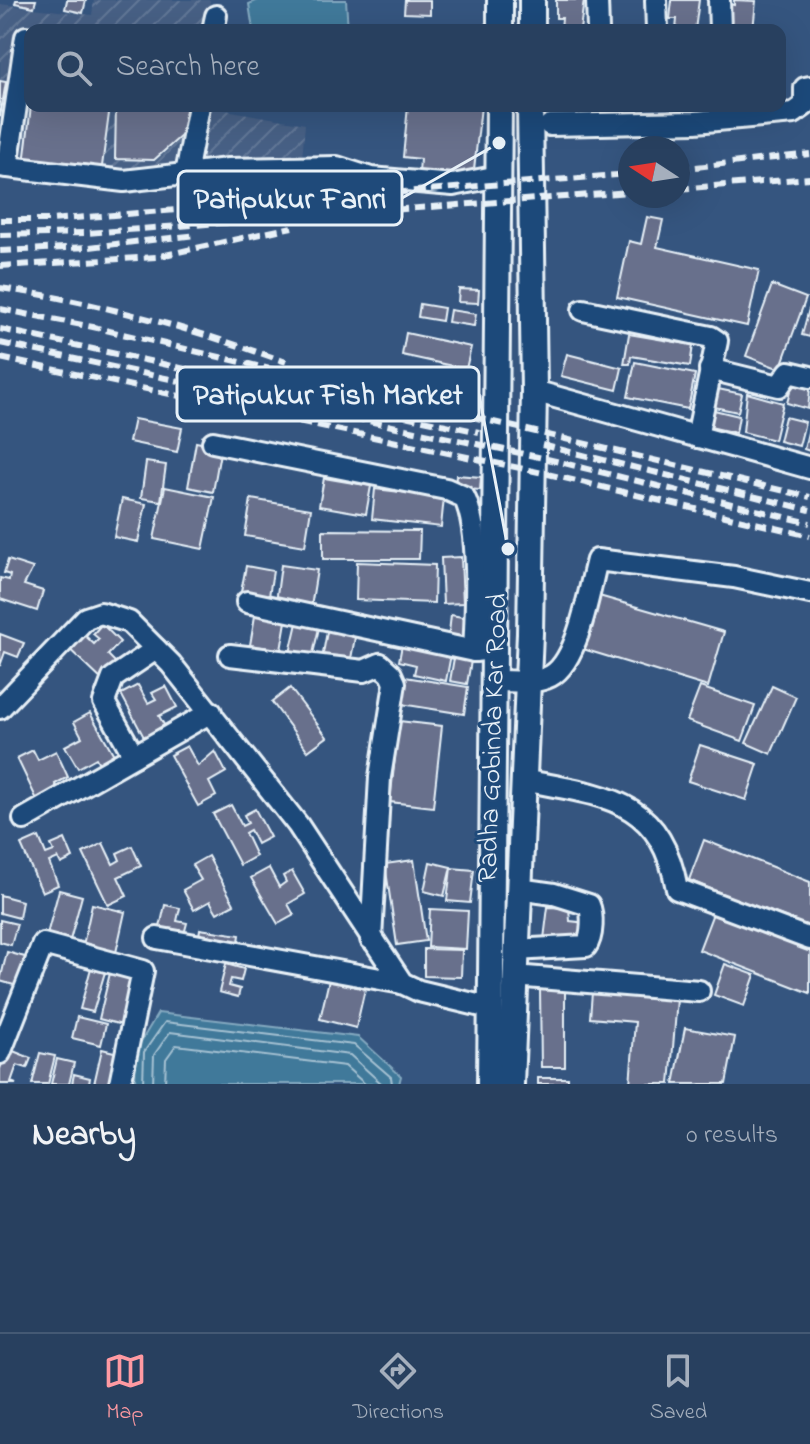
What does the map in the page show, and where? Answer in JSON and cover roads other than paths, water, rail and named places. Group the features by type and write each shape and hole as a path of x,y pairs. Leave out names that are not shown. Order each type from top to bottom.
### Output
{"main road":[{"path":"500,0 500,24"},
{"path":"532,0 532,24"},
{"path":"490,1084 496,681 486,650 499,112"},
{"name":"Radha Gobinda Kar Road","path":"511,1084 527,681 534,391 530,112"}],"street":[{"path":"597,0 598,24"},
{"path":"656,0 657,24"},
{"path":"719,0 720,24"},
{"path":"24,49 4,166 124,181 228,169 337,167 371,178 453,185 499,176"},
{"path":"550,125 598,116 794,113 805,105 805,88 810,87"},
{"path":"186,174 198,112"},
{"path":"583,310 711,337 717,341 697,437"},
{"path":"710,369 779,386 789,372 810,377"},
{"path":"534,391 810,468"},
{"path":"213,442 446,489 464,497 469,512 486,650 247,602"},
{"path":"496,681 549,678 574,648 597,560 734,577 810,593"},
{"path":"0,708 86,618 101,613 116,615 129,622 211,712 298,825 402,983"},
{"path":"134,756 104,702 113,678 156,649"},
{"path":"230,655 364,671 380,664 391,674 395,683 380,777 371,939"},
{"path":"24,819 211,712"},
{"path":"523,780 588,794 634,810 654,826 671,860 677,889 810,939"},
{"path":"515,950 586,946 590,942 589,905 554,894 518,889"},
{"path":"157,938 402,983 419,991 490,1008"},
{"path":"0,1053 43,944 143,971 120,1084"},
{"path":"514,976 699,991"}],"water":[{"path":"258,0 346,0 348,24 252,24 249,4"},
{"path":"158,1013 358,1037 401,1076 399,1084 135,1084 136,1050"}],"railway":[{"path":"690,168 810,154"},
{"path":"0,220 50,220 618,175"},
{"path":"690,188 810,178"},
{"path":"0,235 87,233 618,193"},
{"path":"0,266 156,257 292,227"},
{"path":"0,251 89,247 197,235"},
{"path":"0,288 145,318 286,362"},
{"path":"0,309 93,327 810,497"},
{"path":"0,329 479,432"},
{"path":"0,343 543,458 810,523"},
{"path":"0,358 543,473 810,536"},
{"path":"542,445 810,510"}],"place":[{"name":"Patipukur Fanri","path":"499,143"},
{"name":"Patipukur Fish Market","path":"508,549"}]}
